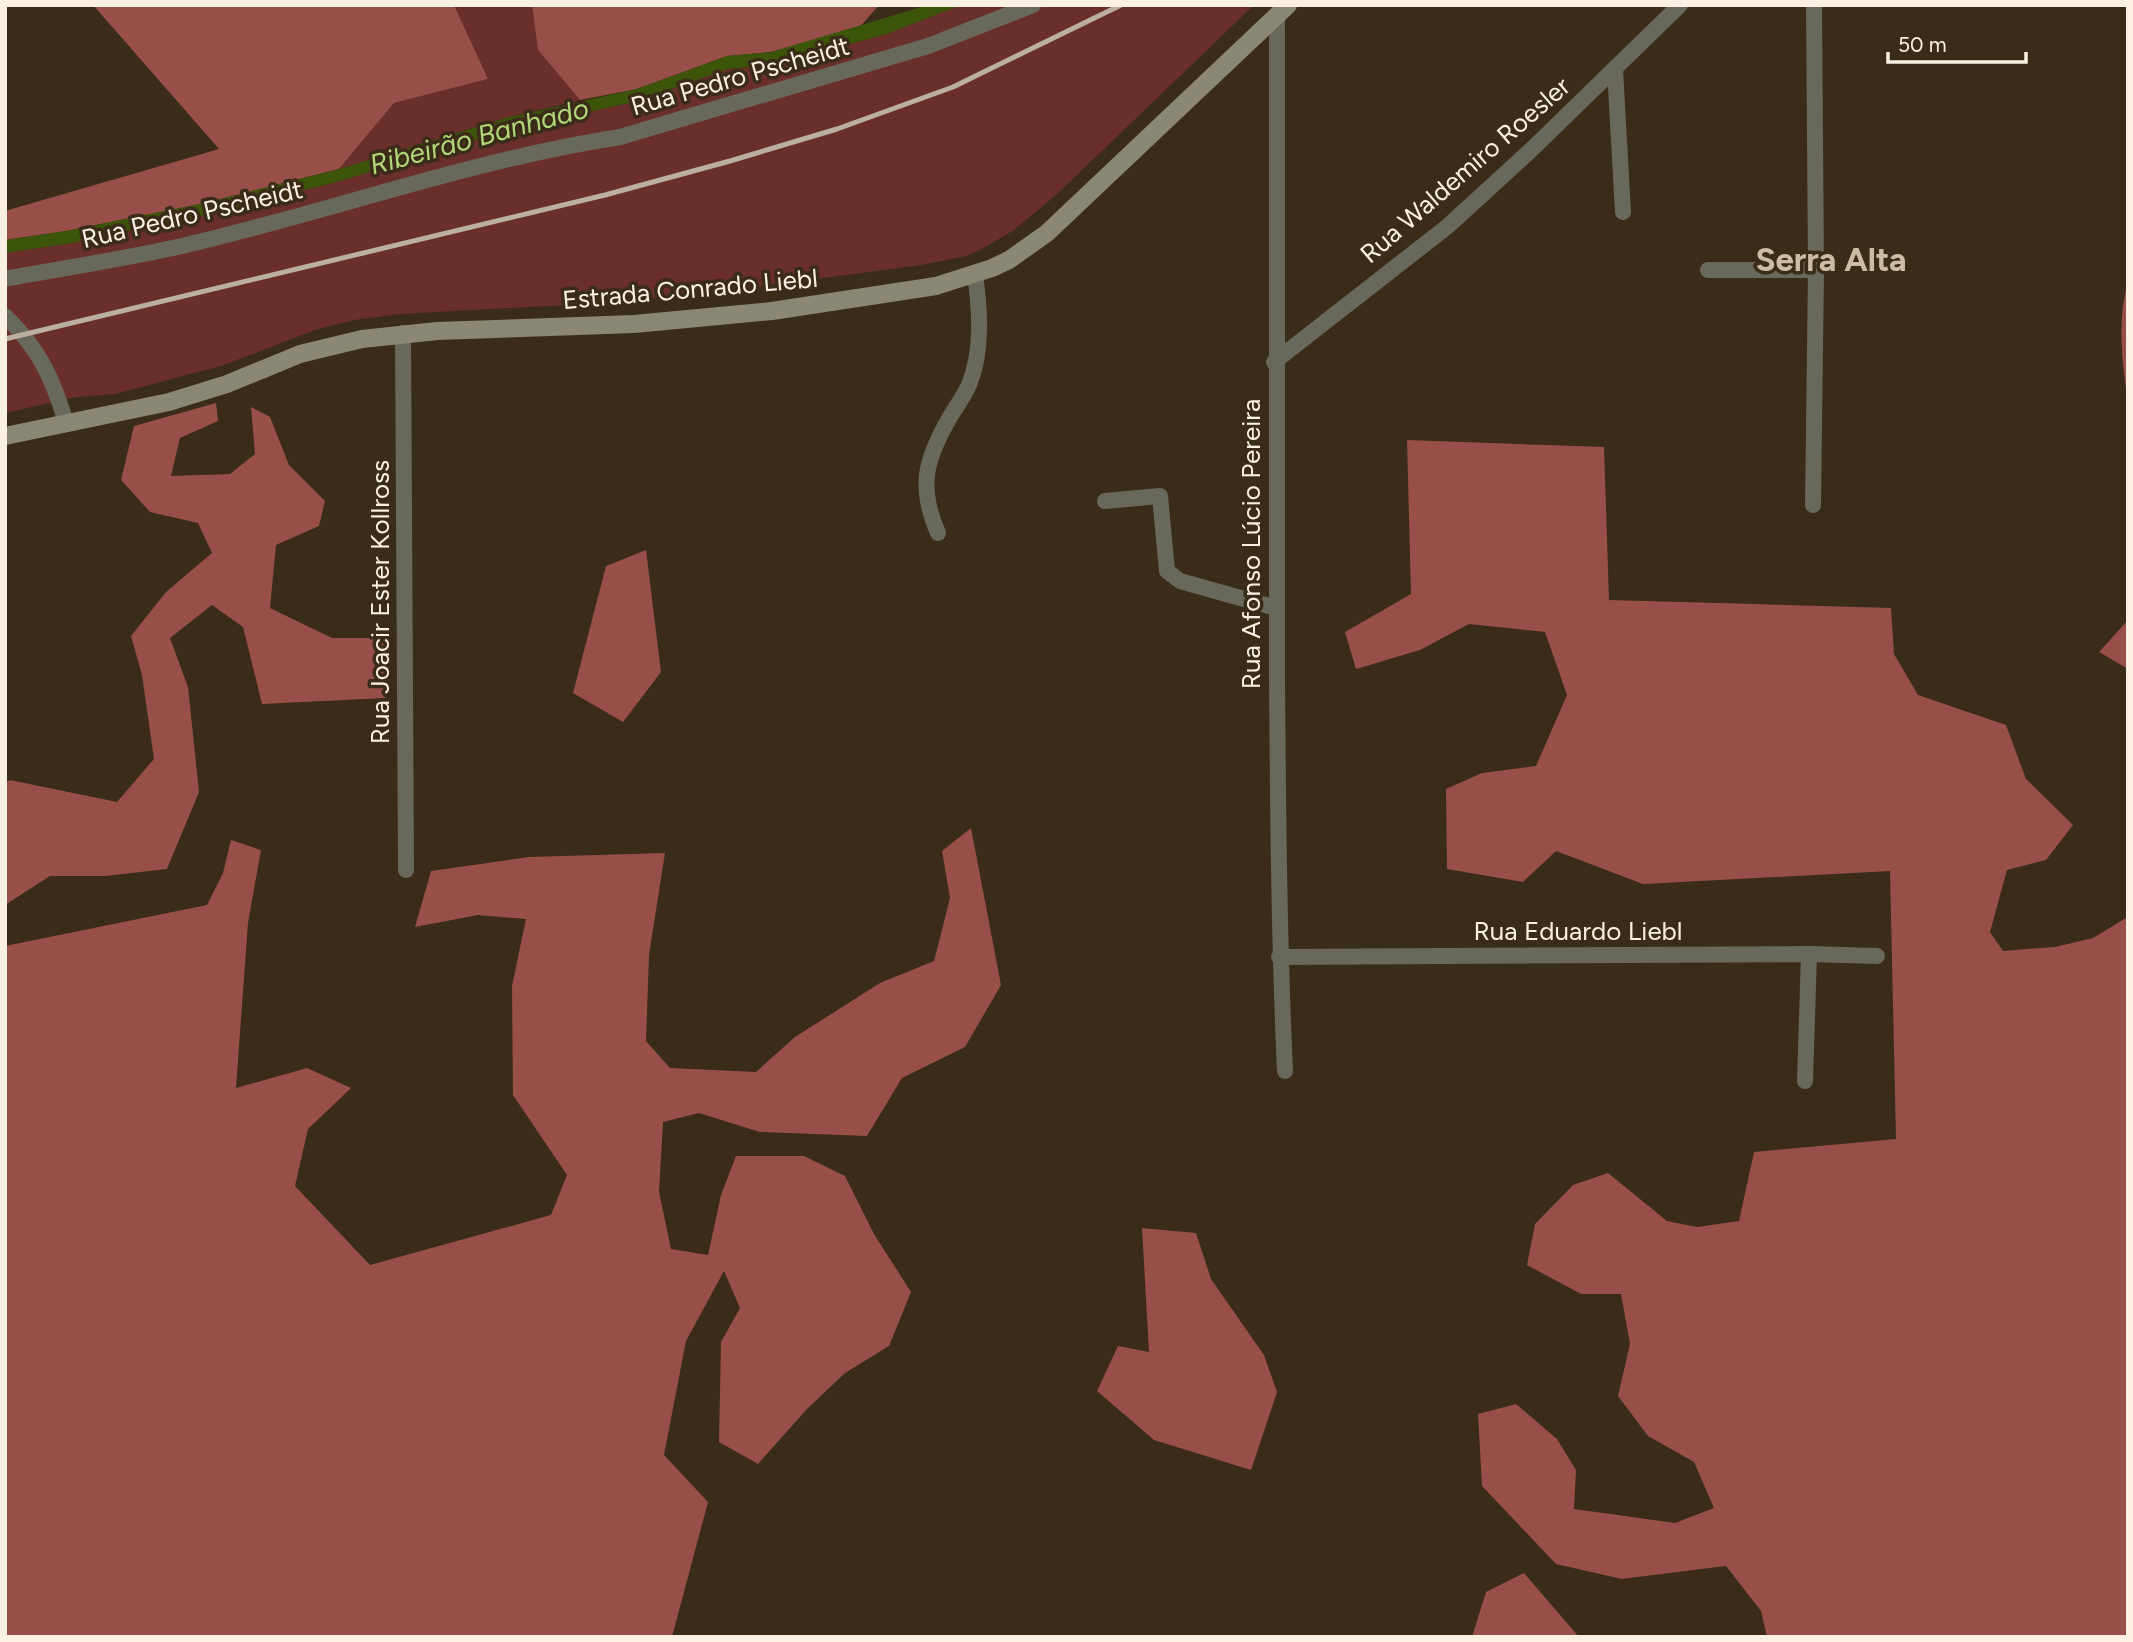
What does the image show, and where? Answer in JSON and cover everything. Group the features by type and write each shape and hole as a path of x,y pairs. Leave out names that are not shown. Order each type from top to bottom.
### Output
{"main road":[{"name":"Estrada Conrado Liebl","path":"5,436 198,394 333,344 403,333 634,324 772,311 936,286 975,274 1009,260 1057,224 1283,11"}],"street":[{"name":"Rua Pedro Pscheidt","path":"5,279 184,245 485,164 620,137 915,50 1033,5"},
{"name":"Rua Waldemiro Roesler","path":"1274,362 1448,226 1680,5"},
{"path":"1813,505 1816,270 1814,5"},
{"name":"Rua Afonso Lúcio Pereira","path":"1283,11 1274,362 1279,957 1285,1071"},
{"path":"1615,69 1623,212"},
{"path":"1708,270 1816,270"},
{"path":"939,533 929,512 925,476 937,439 968,386 978,353 975,274"},
{"path":"5,316 25,335 49,372 66,423"},
{"name":"Rua Joacir Ester Kollross","path":"403,333 407,870"},
{"path":"1105,501 1160,496 1167,571 1181,581 1276,608"},
{"path":"1805,1081 1809,954"},
{"name":"Rua Eduardo Liebl","path":"1279,957 1809,954 1877,956"}],"shaded area":[{"path":"93,5 454,5 488,79 394,103 339,169 205,203 66,231 5,240 5,211 219,149"},
{"path":"454,5 532,5 538,50 580,100 509,117 339,169 394,103 488,79"},
{"path":"532,5 879,5 859,28 771,52 727,56 637,89 580,100 538,50"},
{"path":"961,5 1254,5 1056,195 1014,230 966,256 921,265 658,300 637,289 582,294 568,305 400,314 354,320 318,329 221,366 115,394 76,397 5,413 5,253 66,244 205,215 340,181 511,129 638,101 728,69 771,65 887,34"},
{"path":"2128,281 2128,403 2122,357 2122,326"},
{"path":"216,403 218,421 180,438 171,476 230,474 255,454 251,407 270,417 289,465 325,501 319,526 276,545 270,608 332,638 387,638 385,698 262,704 243,627 212,605 170,638 188,687 199,792 167,869 105,876 50,876 5,905 5,783 10,780 117,802 154,759 142,675 131,636 166,592 212,553 198,523 150,512 121,480 134,426"},
{"path":"1407,440 1604,447 1609,600 1891,608 1894,654 1918,695 2006,725 2026,779 2073,825 2046,860 2007,870 1990,932 2003,951 2055,947 2093,938 2126,918 2128,920 2128,1637 1767,1637 1761,1611 1726,1566 1622,1579 1556,1564 1482,1486 1478,1414 1516,1404 1557,1439 1576,1470 1574,1509 1675,1523 1714,1508 1694,1462 1648,1436 1618,1396 1630,1344 1621,1294 1581,1294 1527,1265 1535,1224 1573,1185 1608,1173 1667,1221 1697,1227 1739,1221 1754,1152 1896,1139 1890,871 1643,884 1556,851 1523,882 1447,869 1446,789 1482,773 1536,766 1567,695 1545,632 1469,624 1420,650 1356,669 1345,632 1411,594"},
{"path":"646,550 661,672 623,722 573,693 606,566"},
{"path":"2128,620 2128,669 2099,652"},
{"path":"971,828 1001,985 965,1047 902,1078 867,1136 760,1132 699,1113 663,1122 659,1192 671,1249 708,1255 721,1195 736,1156 804,1156 845,1176 874,1234 911,1292 889,1346 845,1373 807,1409 758,1464 719,1442 721,1342 740,1308 724,1271 686,1341 664,1455 708,1502 672,1637 5,1637 5,946 207,905 223,873 231,840 261,850 248,923 236,1088 307,1068 351,1088 308,1129 295,1186 370,1265 551,1215 567,1175 513,1095 512,986 526,919 478,915 415,927 431,871 529,857 665,853 649,955 646,1041 670,1068 756,1072 795,1037 880,983 934,961 950,898 942,851"},
{"path":"1142,1228 1196,1233 1211,1279 1264,1355 1277,1392 1251,1470 1154,1440 1097,1391 1118,1346 1149,1352"},
{"path":"1524,1573 1579,1637 1472,1637 1486,1592"}],"water":[{"name":"Ribeirão Banhado","path":"928,5 961,5 887,34 771,65 728,69 638,101 511,129 340,181 205,215 66,244 5,253 5,240 66,231 205,203 339,169 509,117 637,89 727,56 771,52"}],"railway":[{"path":"5,339 605,195 837,129 953,87 1121,5"}],"district":[{"name":"Serra Alta","path":"1831,259"}]}
